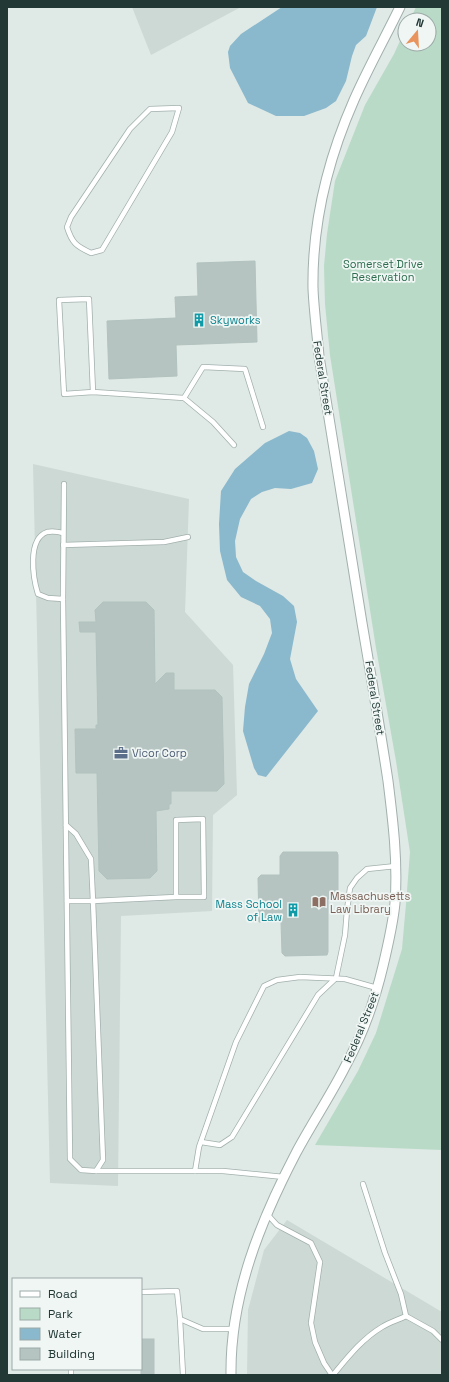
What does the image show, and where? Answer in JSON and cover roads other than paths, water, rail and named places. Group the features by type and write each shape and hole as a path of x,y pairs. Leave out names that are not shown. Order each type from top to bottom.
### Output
{"street":[{"name":"Federal Street","path":"231,1375 231,1352 239,1297 266,1213 297,1151 346,1065 361,1034 383,967 390,937 395,903 395,838 385,762 319,356 314,314 313,288 317,226 332,160 354,101 400,7"}],"lane":[{"path":"179,108 172,132 102,250 91,253 77,246 70,238 66,227 71,217 130,129 150,109 179,108"},
{"path":"93,392 88,299 59,300 64,394 93,392 184,398 213,422 234,445"},
{"path":"184,398 203,367 245,369 264,427"},
{"path":"64,484 63,599 70,1159 81,1170 223,1171 284,1177"},
{"path":"63,533 48,532 39,537 35,546 33,563 34,579 38,594 48,598 63,599"},
{"path":"64,545 164,542 188,537"},
{"path":"67,901 204,897 203,819 176,820 176,897"},
{"path":"66,825 76,834 91,859 103,1160 96,1171"},
{"path":"201,1142 220,1145 232,1137 318,995 336,978 345,935 350,888 357,878 367,869 396,866"},
{"path":"195,1171 201,1142 236,1042 264,986 276,980 300,977 345,979 377,988"},
{"path":"363,1184 385,1253 401,1294 406,1316 433,1331 442,1340"},
{"path":"266,1213 277,1225 311,1243 320,1262 311,1323 314,1342 324,1363 332,1375 364,1339 383,1326 406,1316"},
{"path":"142,1292 177,1291 183,1375"},
{"path":"180,1319 203,1329 234,1329"}],"water":[{"path":"282,7 377,7 366,36 356,45 346,81 336,101 326,108 304,116 276,116 248,103 230,68 228,52 230,46 241,34"},
{"path":"289,431 300,433 307,438 314,451 318,469 312,483 291,489 275,488 262,492 251,499 240,519 235,541 236,557 243,572 283,596 294,606 297,622 290,659 296,679 318,711 266,777 258,775 254,768 243,731 249,684 264,654 272,633 270,619 260,606 241,597 227,580 220,551 219,524 221,491 235,469 265,443"}],"place":[{"name":"Skyworks","path":"199,320"},
{"name":"Vicor Corp","path":"121,753"},
{"name":"Massachusetts Law Library","path":"319,902"},
{"name":"Mass School of Law","path":"293,910"}],"park label":[{"name":"Somerset Drive Reservation","path":"383,270"}]}
